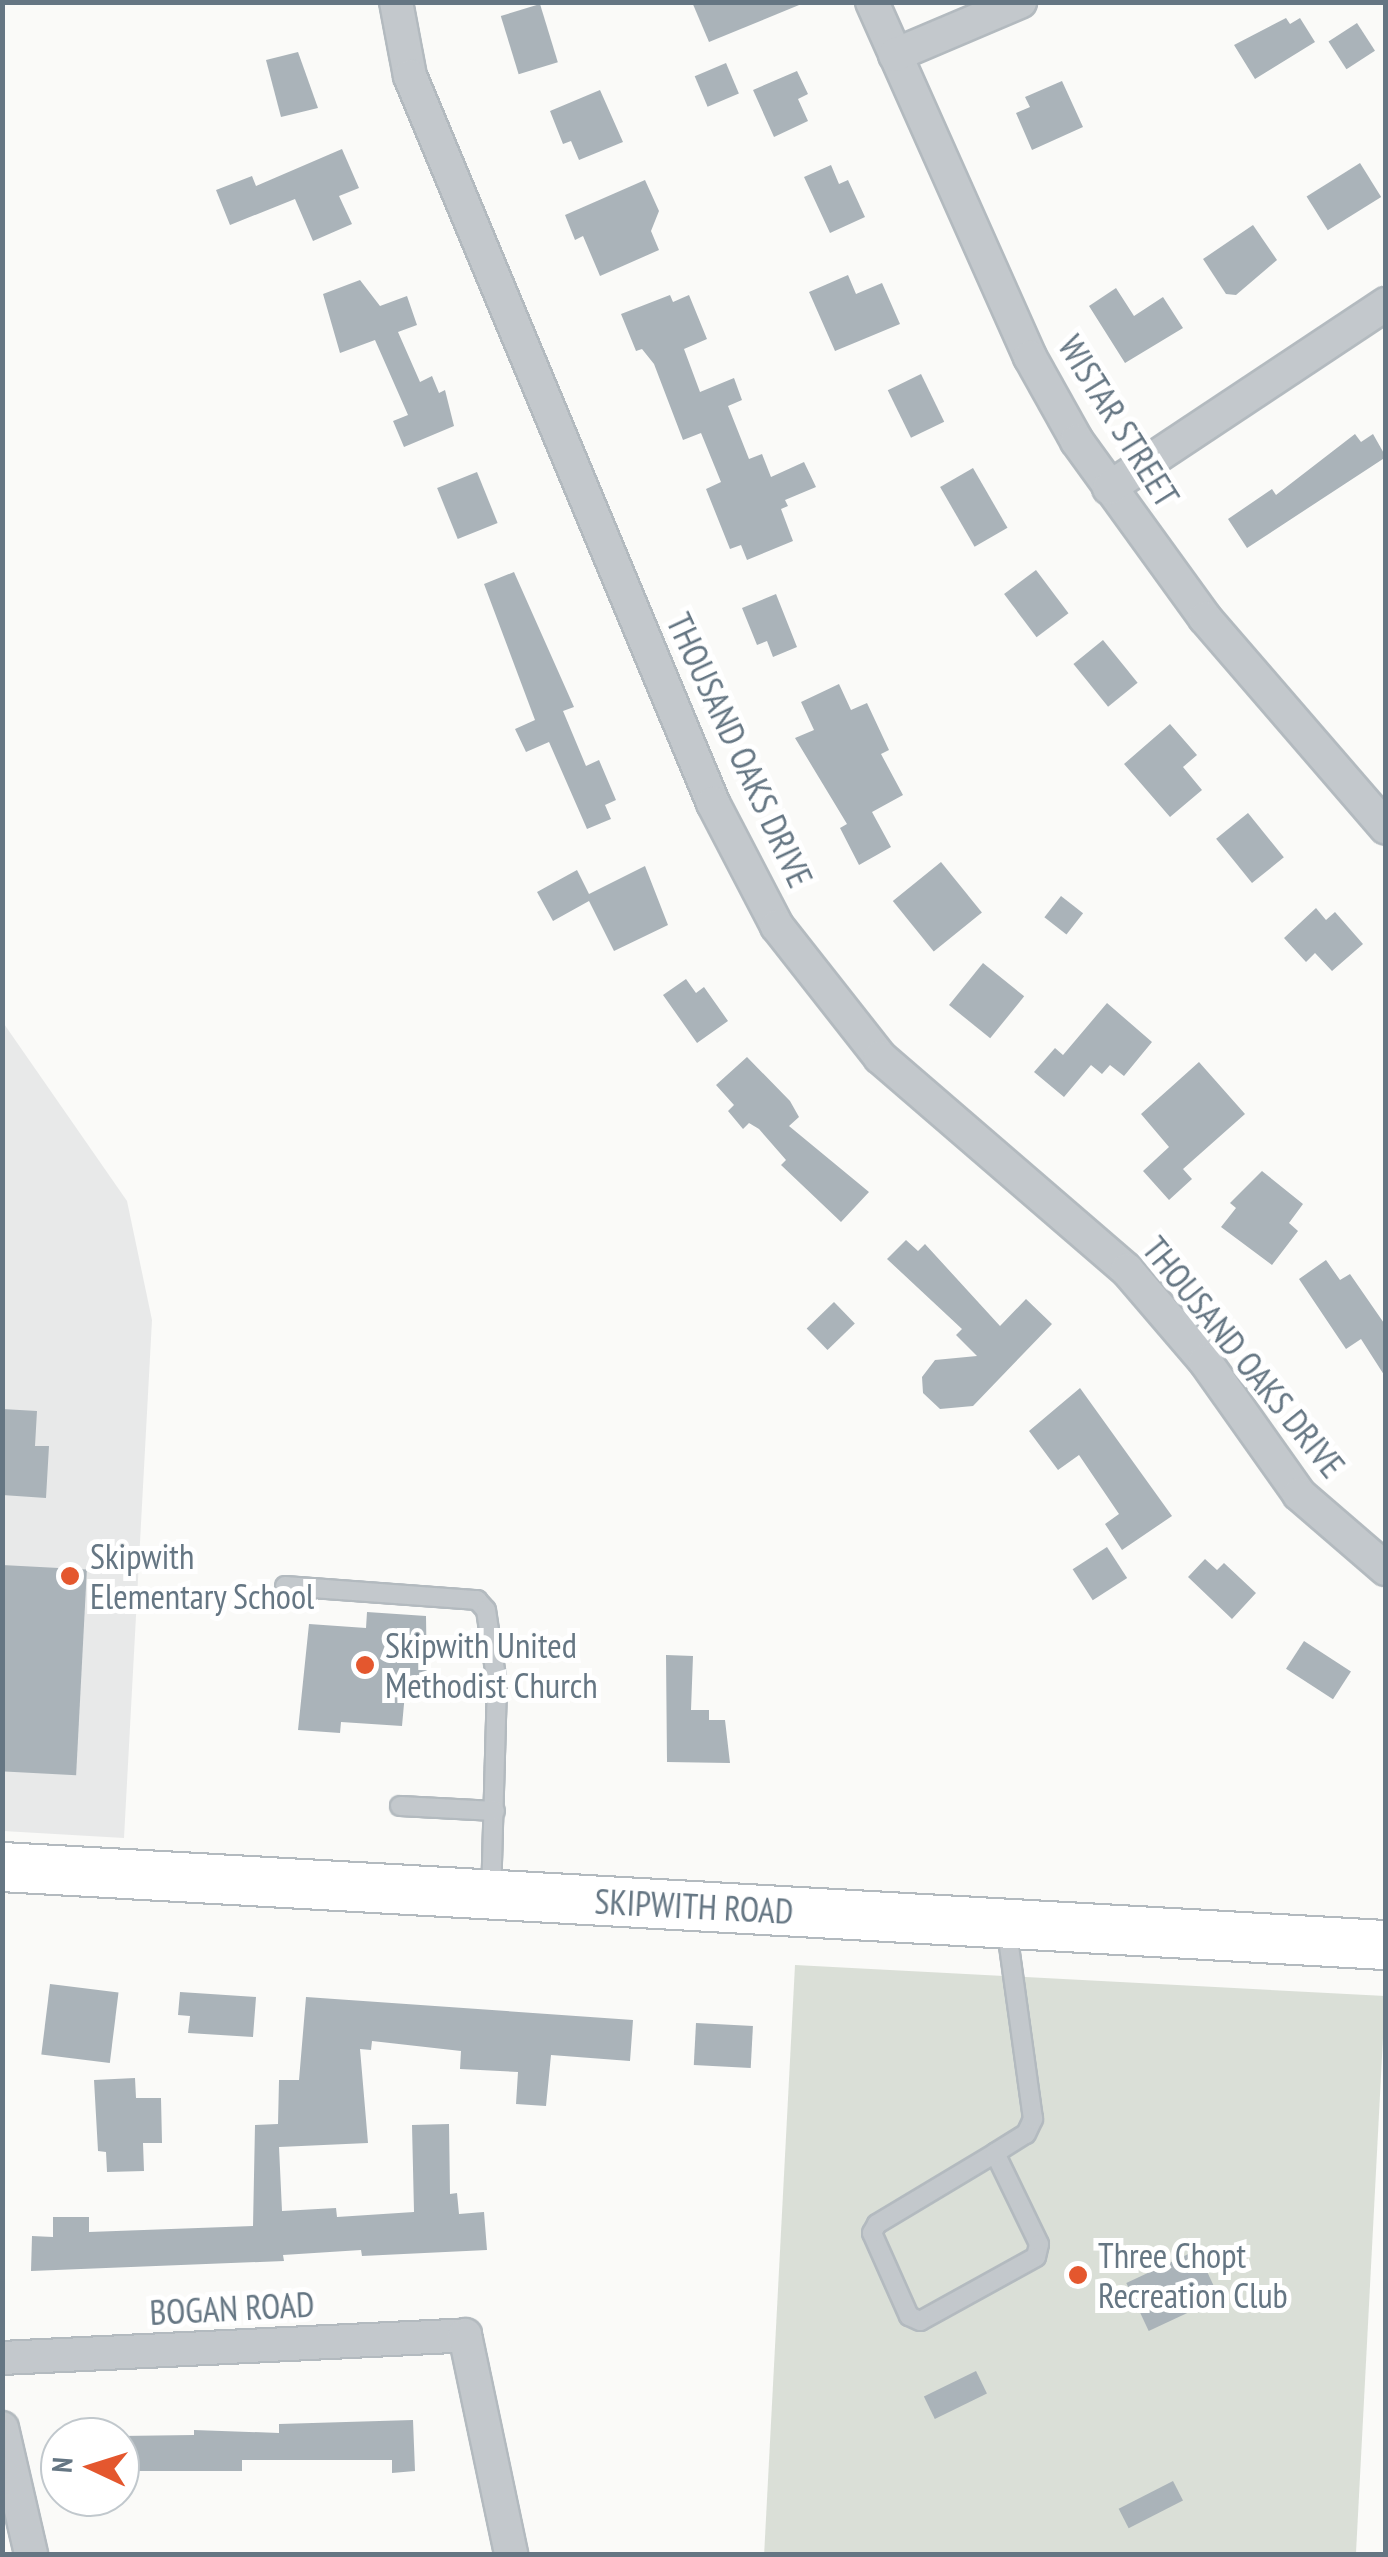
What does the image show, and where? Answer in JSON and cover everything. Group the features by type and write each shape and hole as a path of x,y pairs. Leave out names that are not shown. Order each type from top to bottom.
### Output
{"main road":[{"name":"SKIPWITH ROAD","path":"2,1867 1386,1945"}],"street":[{"name":"THOUSAND OAKS DRIVE","path":"396,2 425,113 713,803 777,926 880,1057 1127,1270 1205,1361 1299,1494 1386,1570"},
{"name":"WISTAR STREET","path":"872,2 1030,357 1109,488 1205,618 1386,828"},
{"path":"895,55 1020,2"},
{"path":"1109,488 1386,304"},
{"name":"BOGAN ROAD","path":"2,2358 465,2335 510,2554"},
{"path":"2,2428 31,2554"}],"lane":[{"path":"286,1586 477,1600 486,1610 497,1684 491,1894"},
{"path":"400,1806 495,1811"},
{"path":"995,2153 1040,2244 1036,2257 920,2321 908,2316 872,2233 877,2224 1026,2134 1034,2119 1006,1924"}],"shaded area":[{"name":"Skipwith Elementary School","path":"2,1021 127,1201 152,1320 124,1838 3,1831"},
{"name":"Three Chopt Recreation Club","path":"795,1965 1385,1996 1356,2554 764,2554"}],"building":[{"path":"692,2 804,2 804,3 709,42"},
{"path":"540,4 558,62 519,74 501,16"},
{"path":"1286,18 1290,24 1300,18 1315,42 1255,79 1234,45"},
{"path":"1357,23 1375,51 1346,69 1328,42"},
{"path":"298,52 318,108 281,117 266,60"},
{"path":"726,63 739,93 708,107 695,76"},
{"path":"797,71 808,94 798,99 808,121 774,137 753,90"},
{"path":"1062,81 1083,127 1032,150 1016,113 1030,107 1025,97"},
{"path":"600,90 623,142 579,160 571,141 563,144 550,111"},
{"path":"342,149 359,188 339,196 352,224 313,241 295,199 230,225 216,190 252,176 256,186"},
{"path":"1360,163 1381,197 1328,230 1307,196"},
{"path":"831,165 839,184 848,180 865,217 830,233 804,177"},
{"path":"645,180 659,211 651,231 659,250 600,276 583,236 575,240 565,215"},
{"path":"1253,225 1277,260 1236,295 1226,294 1203,259"},
{"path":"848,275 856,294 882,283 900,324 835,351 809,292"},
{"path":"360,280 380,306 407,296 417,325 398,332 420,382 432,376 439,393 445,390 454,426 404,447 393,421 408,415 375,340 340,353 323,294"},
{"path":"1116,288 1134,316 1163,297 1183,328 1125,363 1089,306"},
{"path":"670,295 673,302 689,295 707,339 684,349 700,392 734,378 742,400 728,406 749,459 762,454 771,477 804,462 816,487 785,500 788,506 781,509 793,541 747,560 741,545 730,549 706,489 721,482 701,433 683,440 654,364 642,349 636,351 621,314"},
{"path":"921,374 944,422 911,438 888,390"},
{"path":"1355,434 1361,442 1373,434 1386,457 1247,548 1228,519 1272,489 1276,495"},
{"path":"973,468 1008,528 975,547 940,487"},
{"path":"477,472 498,523 458,539 437,488"},
{"path":"1036,570 1068,613 1037,637 1004,594"},
{"path":"514,572 574,707 563,711 586,766 599,760 616,800 605,805 611,819 587,829 549,742 526,752 515,729 535,720 484,584"},
{"path":"776,594 797,647 773,657 767,641 757,645 742,608"},
{"path":"1103,640 1138,683 1108,707 1073,664"},
{"path":"839,684 851,710 867,703 889,750 881,754 903,795 872,812 891,847 859,865 840,828 847,824 795,738 814,730 801,702"},
{"path":"1170,724 1197,755 1183,767 1202,790 1170,817 1124,764"},
{"path":"1248,813 1284,857 1252,883 1216,839"},
{"path":"941,862 982,913 934,952 893,901"},
{"path":"645,866 668,925 614,951 589,901 553,921 537,892 577,870 589,894"},
{"path":"1061,896 1083,913 1066,935 1044,917"},
{"path":"1316,908 1326,920 1335,912 1363,944 1332,971 1315,953 1306,962 1284,938"},
{"path":"983,963 1024,996 990,1038 949,1005"},
{"path":"686,979 696,993 704,987 728,1021 697,1043 663,995"},
{"path":"1107,1003 1152,1042 1124,1076 1110,1065 1102,1074 1091,1065 1064,1097 1034,1072 1055,1048 1063,1055"},
{"path":"747,1057 790,1101 799,1117 789,1126 869,1192 841,1222 781,1165 786,1160 759,1129 749,1123 743,1129 728,1111 734,1105 716,1085"},
{"path":"1199,1062 1245,1114 1183,1169 1192,1179 1169,1200 1143,1171 1169,1147 1141,1114"},
{"path":"1262,1171 1303,1204 1289,1223 1298,1231 1272,1265 1221,1227 1236,1208 1230,1203"},
{"path":"906,1240 918,1251 925,1244 1000,1326 1026,1299 1052,1324 973,1406 940,1409 923,1393 922,1377 935,1360 977,1356 956,1335 962,1329 887,1259"},
{"path":"1326,1260 1340,1280 1350,1274 1386,1326 1386,1378 1361,1339 1346,1349 1299,1279"},
{"path":"834,1302 855,1324 828,1350 807,1328"},
{"path":"1080,1388 1172,1516 1122,1550 1105,1524 1119,1514 1079,1455 1058,1470 1029,1431"},
{"path":"2,1409 37,1411 35,1446 49,1446 46,1498 2,1495"},
{"path":"1107,1547 1127,1578 1093,1600 1073,1569"},
{"path":"1205,1559 1217,1570 1224,1563 1256,1593 1232,1619 1188,1577"},
{"path":"2,1565 87,1569 76,1775 2,1771"},
{"name":"Skipwith United Methodist Church","path":"367,1612 426,1616 427,1684 406,1682 402,1726 341,1722 340,1733 298,1730 309,1624 366,1628"},
{"path":"1304,1641 1351,1671 1333,1699 1286,1669"},
{"path":"666,1655 693,1656 691,1710 709,1710 709,1720 725,1720 730,1763 667,1762"},
{"path":"50,1984 118,1992 110,2063 41,2054"},
{"path":"180,1992 256,1997 253,2037 188,2033 190,2016 178,2015"},
{"path":"306,1997 633,2020 630,2061 551,2055 546,2106 516,2104 518,2072 460,2069 461,2051 372,2041 371,2050 360,2049 368,2143 279,2147 282,2211 336,2208 337,2217 414,2212 412,2125 449,2124 450,2194 457,2193 459,2214 484,2212 487,2250 362,2256 361,2250 283,2255 284,2261 31,2271 32,2236 53,2237 53,2217 89,2217 89,2232 253,2226 255,2125 278,2124 279,2080 299,2080"},
{"path":"696,2023 753,2026 751,2068 694,2065"},
{"path":"135,2078 136,2098 161,2098 162,2143 143,2143 144,2171 107,2172 106,2152 98,2151 94,2080"},
{"path":"1197,2250 1219,2298 1149,2331 1126,2283"},
{"path":"976,2371 987,2393 935,2419 924,2396"},
{"path":"413,2420 415,2471 392,2473 392,2460 242,2460 242,2471 140,2471 140,2436 194,2435 194,2430 279,2433 279,2424"},
{"path":"1173,2481 1183,2501 1129,2528 1119,2509"}],"place":[{"name":"Skipwith Elementary School","path":"70,1576"},
{"name":"Skipwith United Methodist Church","path":"365,1665"},
{"name":"Three Chopt Recreation Club","path":"1078,2275"}]}
